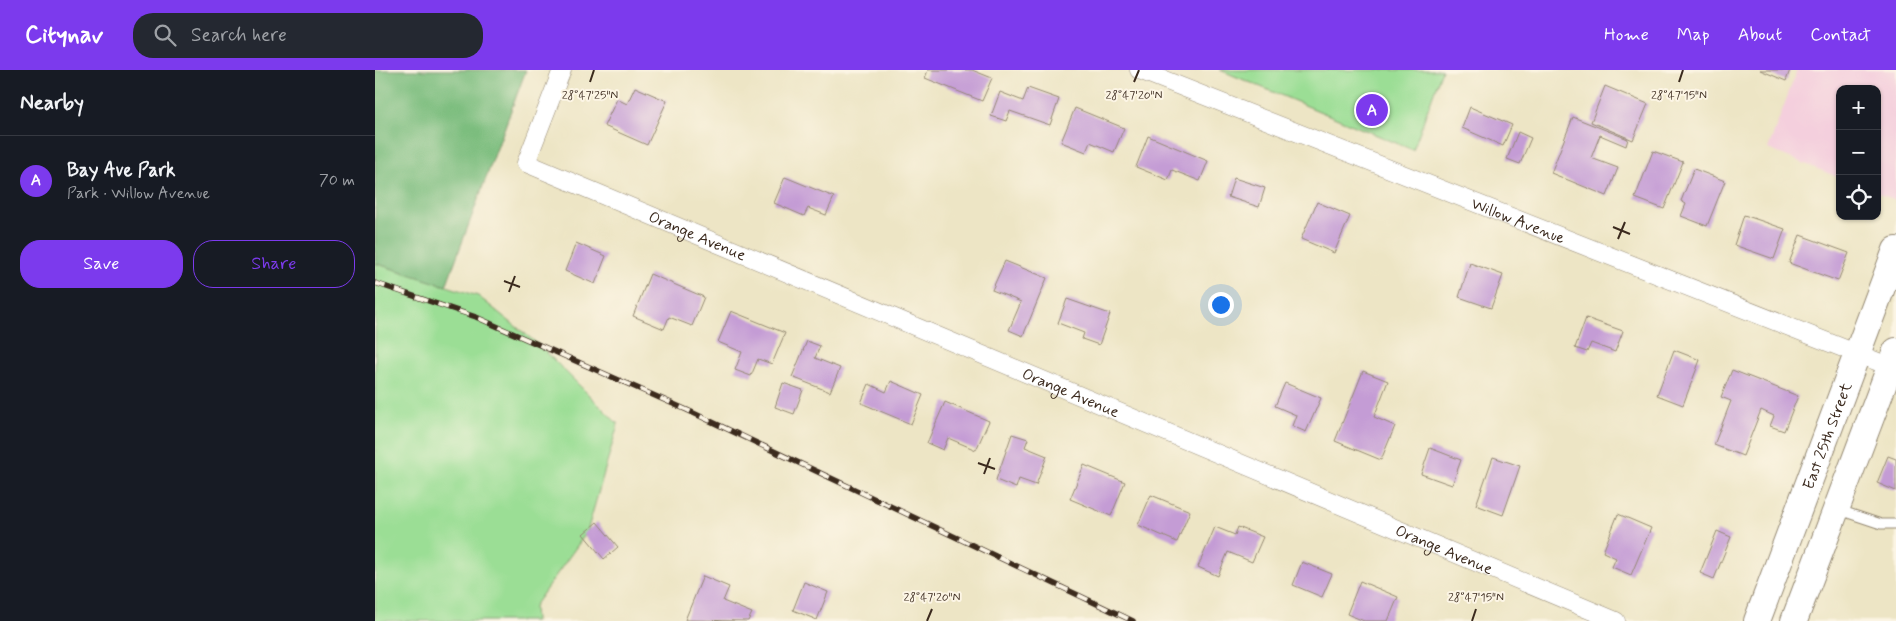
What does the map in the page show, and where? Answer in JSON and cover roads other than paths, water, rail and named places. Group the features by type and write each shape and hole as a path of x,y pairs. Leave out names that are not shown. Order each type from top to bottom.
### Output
{"main road":[{"name":"East 25th Street","path":"1757,621 1896,250"},
{"name":"East 25th Street","path":"1794,621 1894,363"}],"street":[{"name":"Orange Avenue","path":"562,70 526,163 1615,621"},
{"name":"Willow Avenue","path":"1139,70 1857,355 1894,363"}],"lane":[{"path":"1837,509 1881,524 1896,524"}],"railway":[{"path":"375,283 476,317 687,410 1133,621"}],"place":[{"name":"Bay Ave Park","path":"1372,110"}]}
